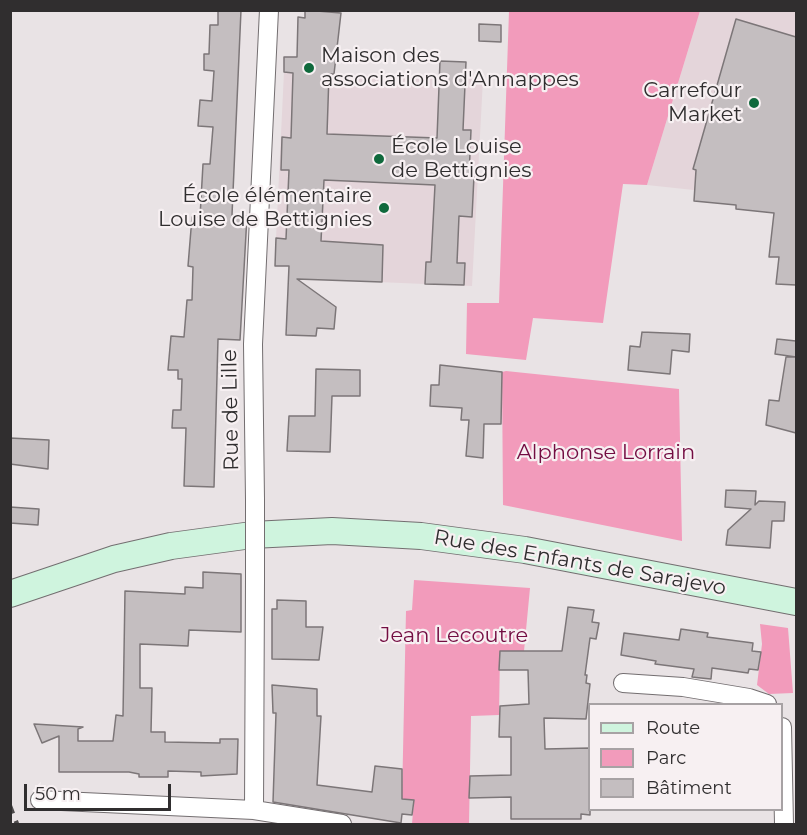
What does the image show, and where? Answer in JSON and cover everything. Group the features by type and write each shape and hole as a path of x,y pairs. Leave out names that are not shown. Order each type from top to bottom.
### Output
{"main road":[{"name":"Rue des Enfants de Sarajevo","path":"10,594 114,559 171,546 252,535 332,531 421,536 525,550 796,602"}],"street":[{"name":"Rue de Lille","path":"254,810 253,344 269,10"},
{"path":"622,683 683,687 749,698 762,703"},
{"path":"783,776 784,825"},
{"path":"40,800 254,810 342,825"}],"shaded area":[{"path":"700,11 796,11 796,201 647,185"},
{"name":"École Louise de Bettignies","path":"284,72 483,79 472,286 307,279 342,244 276,238"}],"green space":[{"path":"509,11 700,11 647,185 623,184 603,323 533,318 526,360 466,354 467,303 499,303"},
{"name":"Alphonse Lorrain","path":"502,372 679,389 682,541 503,505"},
{"name":"Jean Lecoutre","path":"414,580 530,588 524,651 500,652 499,715 471,716 469,824 412,824 414,800 402,799 406,611 412,610"},
{"path":"760,624 788,628 793,693 769,694 757,685 762,644"}],"building":[{"path":"218,10 241,10 232,215 247,216 240,340 218,339 214,487 184,486 186,428 172,428 173,410 181,410 182,379 178,379 178,370 168,370 171,336 184,337 187,300 192,300 193,267 188,266 192,217 200,217 203,164 210,164 213,127 198,126 200,100 212,101 214,71 204,70 204,54 209,54 210,25 218,25"},
{"path":"305,10 341,13 334,74 329,74 327,134 437,138 440,61 466,62 463,130 471,130 469,176 474,176 472,217 459,216 457,263 465,263 464,285 425,284 426,262 431,262 435,185 324,180 321,241 383,245 382,282 297,279 336,307 334,329 317,328 316,336 286,335 289,266 275,266 276,238 286,239 289,170 281,170 282,137 291,138 293,73 284,72 284,57 297,57 298,17 305,18"},
{"name":"Carrefour Market","path":"736,19 796,37 796,285 776,284 779,257 769,257 774,213 736,209 736,205 694,201 696,170 693,169"},
{"path":"479,24 501,25 501,42 479,41"},
{"path":"642,332 690,334 689,352 672,350 670,374 628,370 630,346 640,347"},
{"path":"777,339 796,341 796,357 775,354"},
{"path":"786,357 796,357 796,433 766,425 769,400 779,401"},
{"path":"440,365 502,372 501,424 484,424 483,458 466,456 469,420 461,420 462,408 430,406 431,385 439,385"},
{"path":"316,369 360,370 360,396 332,396 330,452 287,451 289,416 315,416"},
{"path":"10,438 49,440 48,469 10,464"},
{"path":"726,490 756,491 755,505 759,501 785,502 784,521 772,521 770,548 726,545 728,530 751,509 725,507"},
{"path":"10,507 39,509 38,525 10,523"},
{"path":"203,572 241,574 241,632 189,630 188,646 140,644 140,688 152,688 151,732 165,732 165,742 220,743 220,739 238,739 237,774 201,776 201,772 168,771 168,777 139,777 139,774 129,772 59,772 59,736 42,743 34,724 83,727 78,729 78,741 113,741 116,715 123,716 125,591 185,594 185,587 203,588"},
{"path":"277,600 306,601 306,627 323,627 319,660 272,659 272,609 277,609"},
{"path":"568,607 594,610 592,622 599,623 596,639 590,638 585,675 587,675 586,683 590,684 586,719 544,718 545,749 588,748 588,811 590,815 581,814 581,819 511,819 511,797 469,798 470,776 511,775 511,737 499,737 500,706 529,704 528,670 499,670 500,651 562,651"},
{"path":"681,629 708,633 707,637 753,643 752,651 761,652 758,670 749,669 748,673 712,668 711,679 701,678 692,677 694,669 655,664 656,661 621,655 624,633 679,640"},
{"path":"272,685 317,689 317,716 321,716 317,785 372,792 375,766 402,769 402,799 414,800 412,815 402,814 401,823 273,802 276,713 273,713"}],"railway":[{"path":"10,806 17,824"}],"place":[{"name":"Maison des associations d'Annappes","path":"309,68"},
{"name":"Carrefour Market","path":"754,103"},
{"name":"École Louise de Bettignies","path":"379,159"},
{"name":"École élémentaire Louise de Bettignies","path":"384,208"}]}
